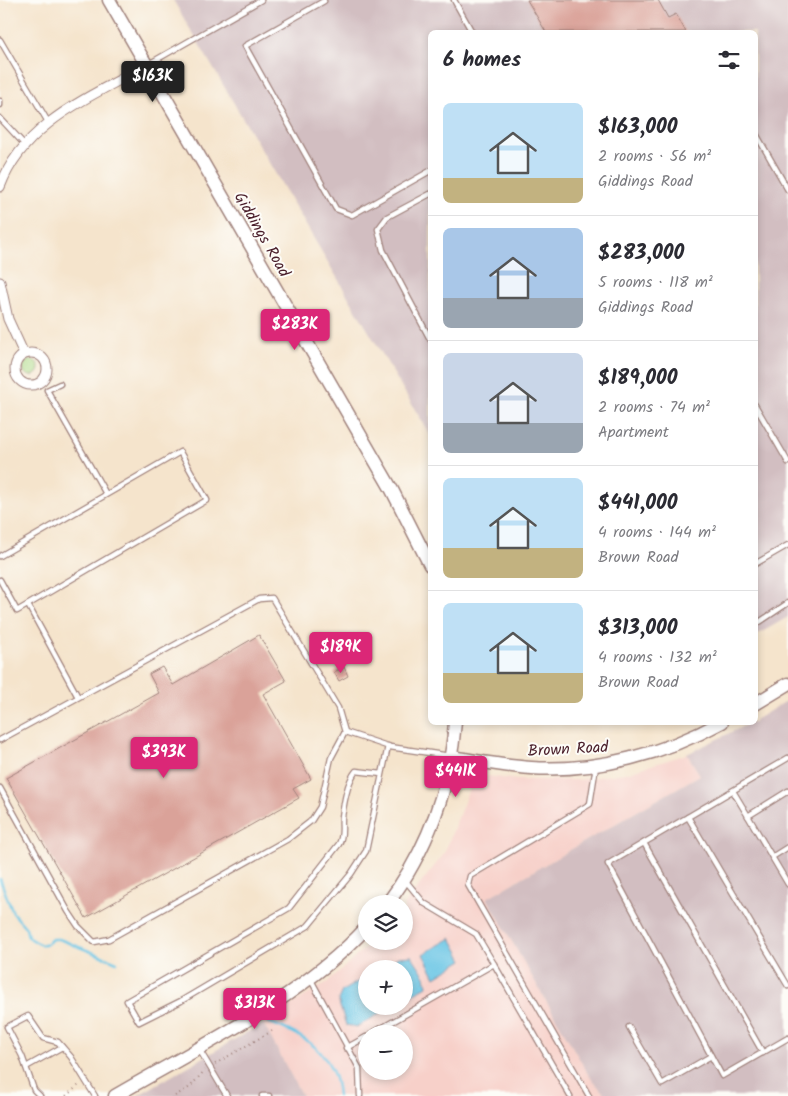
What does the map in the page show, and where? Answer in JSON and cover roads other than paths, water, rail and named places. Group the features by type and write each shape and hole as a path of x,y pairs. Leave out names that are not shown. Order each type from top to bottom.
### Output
{"main road":[{"name":"Giddings Road","path":"109,0 392,490 428,561"},
{"path":"758,702 788,684"},
{"path":"393,895 425,841 434,820 451,756 455,725"},
{"name":"Brown Road","path":"451,756 529,768 596,765 661,750 715,725"},
{"path":"116,1096 310,978 337,957 358,936"}],"street":[{"path":"0,187 12,160 24,144 48,122 147,65"},
{"path":"0,282 8,319 24,354"}],"lane":[{"path":"147,65 261,0"},
{"path":"324,0 245,46 336,209 352,215 428,172"},
{"path":"454,0 471,30"},
{"path":"0,40 48,122"},
{"path":"0,118 24,144"},
{"path":"758,137 788,190"},
{"path":"428,195 387,217 378,229 383,250 428,335"},
{"path":"60,384 47,390 106,494"},
{"path":"758,415 788,462"},
{"path":"0,556 180,452 208,500 17,611 0,580"},
{"path":"758,562 788,545"},
{"path":"0,740 259,600 272,598 338,708 345,732 331,758 320,807 311,821 288,839 109,940 94,942 78,926 0,788"},
{"path":"758,623 788,603"},
{"path":"28,604 78,697"},
{"path":"345,732 388,746 435,756 451,756"},
{"path":"382,774 356,771 351,777 342,818 343,837 289,908 128,1001 139,1022 181,1001 308,926 351,874 366,851 388,746"},
{"path":"788,758 608,864 722,1076 788,1038"},
{"path":"589,1096 468,885 470,876 590,804 596,765"},
{"path":"733,791 788,884"},
{"path":"748,816 788,791"},
{"path":"688,817 788,986"},
{"path":"644,843 763,1053"},
{"path":"772,857 788,847"},
{"path":"404,879 424,903 476,934 570,1096"},
{"path":"388,1025 494,964"},
{"path":"310,978 346,1048 359,1068 360,1096"},
{"path":"40,1096 34,1090 26,1067 7,1028 28,1016 43,1038 58,1042 71,1057 95,1096"},
{"path":"629,1027 662,1084 712,1056"},
{"path":"346,1048 358,1041"},
{"path":"26,1067 62,1047"},
{"path":"199,1047 227,1096"},
{"path":"262,1096 269,1096"}],"water":[{"path":"451,938 463,960 435,977 423,954"},
{"path":"412,956 425,976 427,986 413,994 413,960 394,960 398,957"},
{"path":"358,982 358,1015 377,1015 357,1027 346,1025 338,1000 342,991"}],"waterway":[{"path":"0,879 13,913 26,928 28,937 41,945 48,943 52,939 59,939 117,962"},
{"path":"268,1022 294,1033 316,1048 331,1068 336,1081 338,1096"}]}
